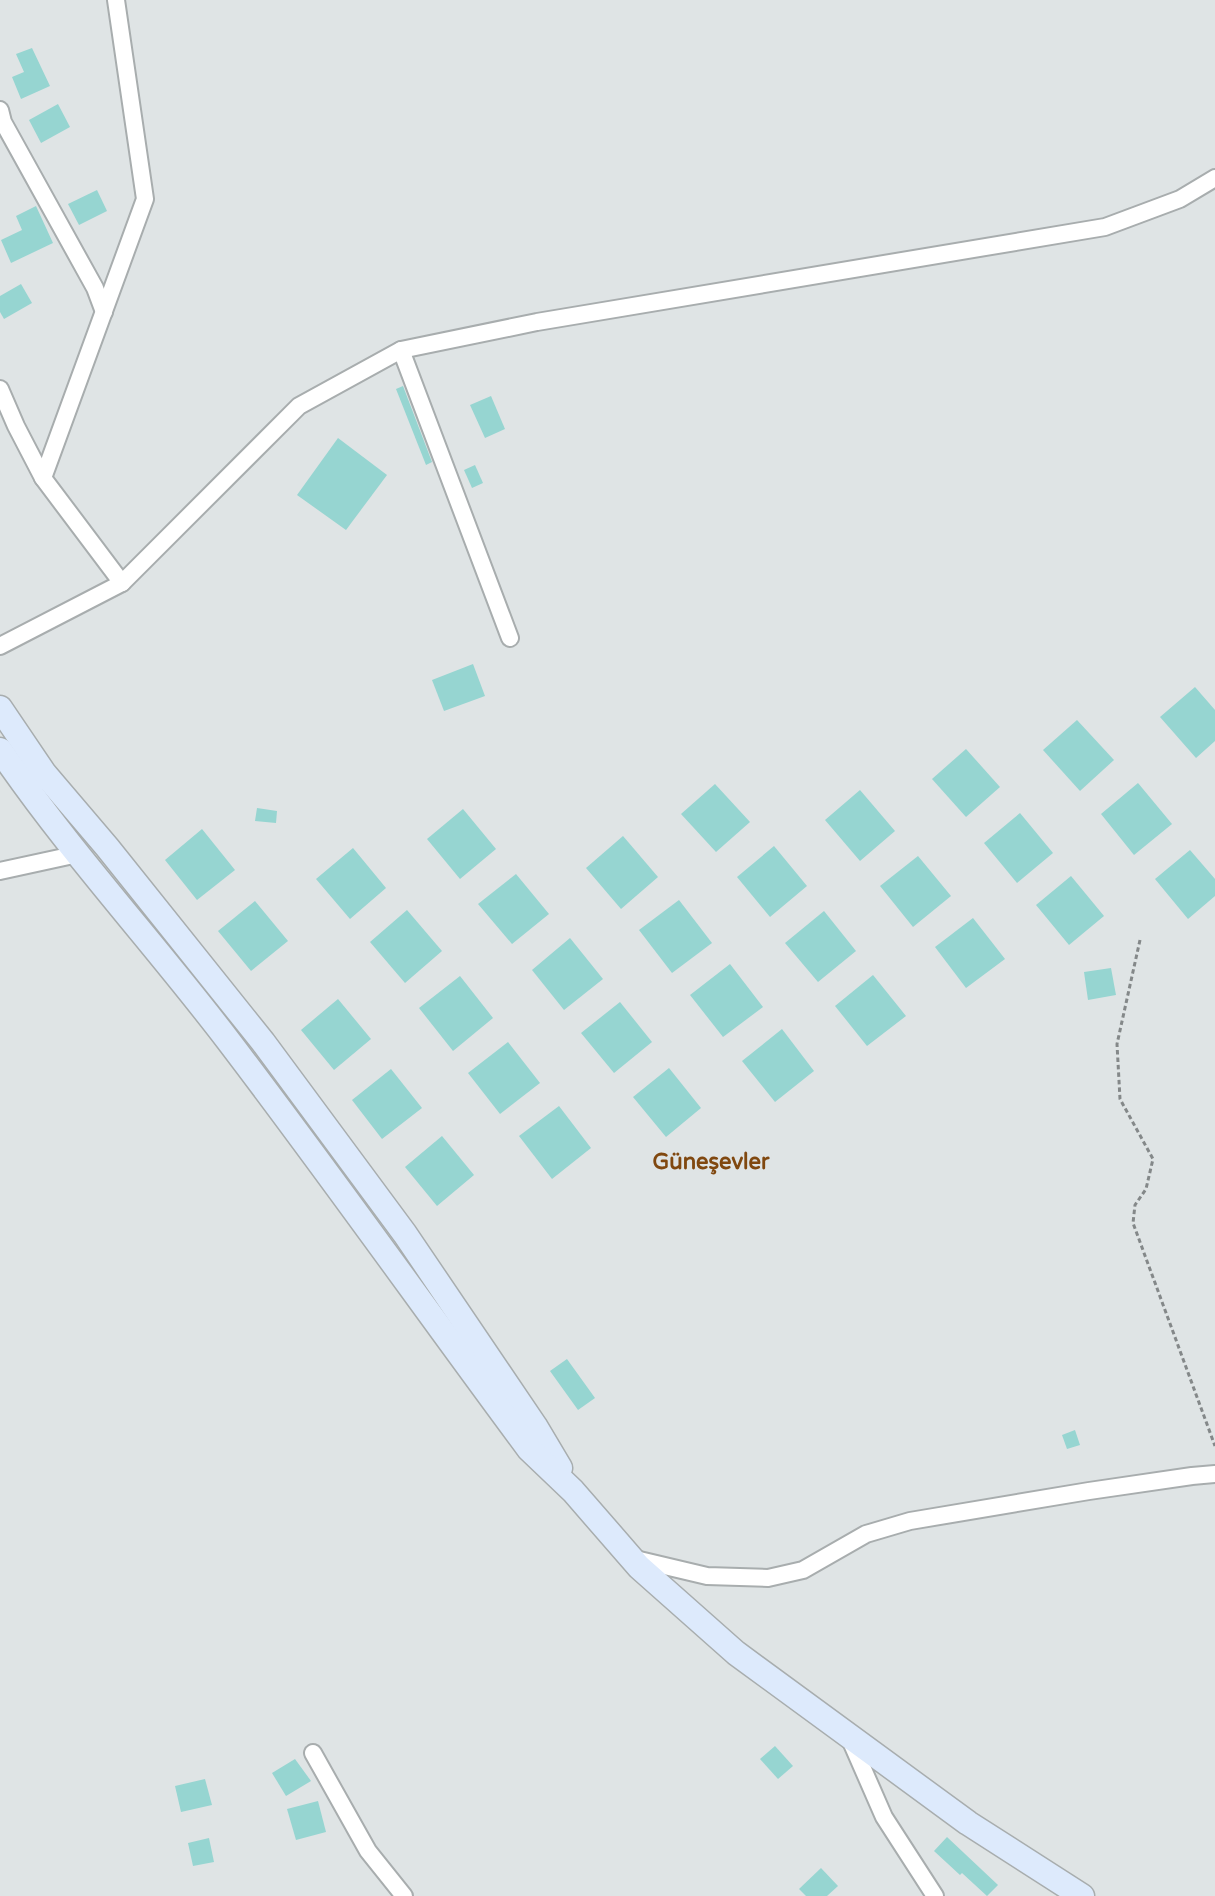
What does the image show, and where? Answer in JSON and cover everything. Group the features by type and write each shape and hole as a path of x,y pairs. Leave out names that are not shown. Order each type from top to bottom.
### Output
{"main road":[{"path":"0,708 44,773 107,847 263,1042 405,1234 535,1426 573,1491"},
{"path":"0,750 78,854 227,1039 529,1449 573,1491 630,1558 736,1653 968,1823 1082,1896"}],"street":[{"path":"43,478 144,199 116,0"},
{"path":"0,110 3,123 95,288 104,312"},
{"path":"0,646 122,583 299,406 401,350 537,322 1105,227 1180,199 1215,178"},
{"path":"401,350 510,638"},
{"path":"0,389 43,478 122,583"},
{"path":"0,871 78,854"},
{"path":"630,1558 707,1576 768,1578 803,1570 866,1534 910,1521 1112,1488 1215,1474"},
{"path":"848,1736 884,1817 935,1896"},
{"path":"313,1753 368,1851 404,1896"}],"path":[{"path":"1140,940 1117,1044 1120,1099 1153,1159 1146,1189 1134,1204 1133,1223 1215,1446"}],"building":[{"path":"32,48 50,86 21,99 12,77 24,72 16,54"},
{"path":"58,104 70,127 41,143 29,120"},
{"path":"97,190 107,211 79,225 68,204"},
{"path":"36,206 53,243 11,263 1,240 22,230 16,216"},
{"path":"21,284 32,303 4,319 0,312 0,296"},
{"path":"403,386 432,462 426,465 396,389"},
{"path":"491,396 505,429 485,438 470,405"},
{"path":"338,438 387,475 346,530 297,495"},
{"path":"475,465 483,483 472,488 464,470"},
{"path":"473,664 485,696 444,711 432,680"},
{"path":"1195,687 1215,710 1215,741 1196,758 1160,717"},
{"path":"1077,720 1114,760 1080,791 1043,750"},
{"path":"966,749 1000,787 966,817 932,779"},
{"path":"1138,783 1172,824 1134,855 1101,814"},
{"path":"715,784 750,822 716,852 681,814"},
{"path":"860,790 895,831 860,861 825,820"},
{"path":"257,808 277,811 276,823 255,821"},
{"path":"463,809 496,849 460,879 427,839"},
{"path":"1020,813 1053,853 1017,883 984,843"},
{"path":"202,829 235,870 197,900 165,860"},
{"path":"623,836 658,877 621,909 586,868"},
{"path":"774,846 807,886 770,917 737,877"},
{"path":"353,848 386,888 350,919 316,879"},
{"path":"1190,850 1215,879 1215,896 1188,919 1155,879"},
{"path":"918,856 951,896 913,927 880,886"},
{"path":"516,874 549,914 512,944 478,904"},
{"path":"1071,876 1104,916 1069,945 1036,905"},
{"path":"679,900 712,943 672,973 639,930"},
{"path":"255,901 288,941 251,971 218,931"},
{"path":"407,910 442,951 405,983 370,942"},
{"path":"824,911 856,951 818,982 785,943"},
{"path":"973,918 1005,959 966,988 935,947"},
{"path":"570,938 603,979 564,1010 532,970"},
{"path":"730,964 763,1007 723,1037 690,995"},
{"path":"1111,968 1116,995 1088,1000 1084,972"},
{"path":"873,975 906,1016 867,1046 835,1006"},
{"path":"460,976 493,1018 453,1051 419,1008"},
{"path":"338,999 371,1039 334,1070 301,1030"},
{"path":"620,1002 652,1042 614,1073 581,1033"},
{"path":"782,1029 814,1071 775,1102 742,1061"},
{"path":"508,1042 540,1083 500,1114 468,1073"},
{"path":"669,1068 701,1108 666,1137 633,1097"},
{"path":"391,1069 422,1108 382,1139 352,1100"},
{"path":"559,1106 591,1148 552,1179 519,1136"},
{"path":"442,1136 474,1175 437,1206 405,1167"},
{"path":"567,1359 595,1398 578,1410 550,1371"},
{"path":"1075,1430 1080,1445 1067,1449 1062,1435"},
{"path":"775,1746 793,1766 778,1779 760,1759"},
{"path":"295,1759 311,1781 286,1796 272,1773"},
{"path":"205,1779 212,1805 181,1812 175,1786"},
{"path":"318,1801 326,1832 296,1840 287,1809"},
{"path":"947,1837 998,1885 987,1896 934,1851"},
{"path":"209,1838 214,1862 193,1866 188,1843"},
{"path":"821,1868 838,1886 827,1896 806,1896 799,1889"}],"district":[{"name":"Güneşevler","path":"711,1162"}]}
